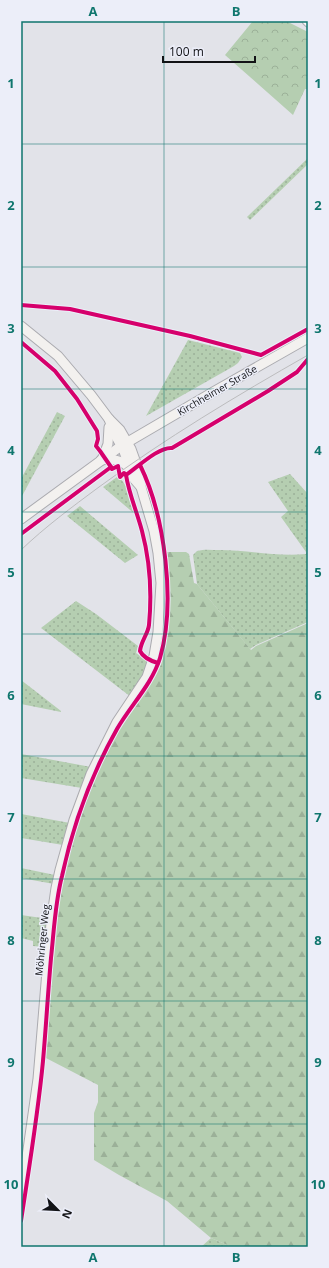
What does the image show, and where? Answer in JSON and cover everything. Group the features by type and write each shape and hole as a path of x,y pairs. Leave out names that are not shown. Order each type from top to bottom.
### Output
{"street":[{"path":"21,326 46,346 83,384 109,419 119,428 124,444"},
{"name":"Kirchheimer Straße","path":"21,519 124,444 215,390 308,338"},
{"path":"100,460 106,453 108,444 109,419"},
{"name":"Möhringer Weg","path":"124,444 134,479 141,488"},
{"name":"Möhringer Weg","path":"21,1199 36,1094 53,907 60,870 74,820 90,774 114,727 147,677 156,650 160,610 160,569 153,527 141,488 140,474 124,444"},
{"path":"100,460 118,460 124,463 131,471"}],"green space":[{"path":"253,21 286,21 308,32 308,89 305,89 293,115 225,55"},
{"path":"308,158 308,164 250,220 247,217"},
{"path":"188,340 240,353 242,357 234,366 146,416"},
{"path":"57,412 65,416 21,498 21,479"},
{"path":"290,474 308,494 308,622 250,649 197,584 193,555 197,551 202,550 230,550 284,555 306,554 281,517 288,511 268,482"},
{"path":"117,477 121,479 127,488 136,515 103,487"},
{"path":"80,506 138,555 125,563 67,516"},
{"path":"165,552 186,552 189,554 194,583 197,584 251,650 256,646 308,623 308,1247 232,1247 211,1238 167,1201 94,1160 94,1113 98,1102 98,1085 44,1057 57,907 66,863 81,811 94,776 116,732 150,680 160,658 167,608 168,588"},
{"path":"76,601 96,614 138,646 136,653 145,659 147,664 143,677 131,697 41,628"},
{"path":"21,680 61,711 61,712 21,704"},
{"path":"21,754 91,767 82,788 21,778"},
{"path":"21,814 70,823 63,845 21,838"},
{"path":"21,868 55,875 54,884 21,878"},
{"path":"21,915 49,919 46,947 33,946 33,941 21,938"},
{"path":"211,1238 232,1247 201,1247"}],"tram line":[{"path":"21,550 69,510 150,451 228,402 308,355"}],"cycle path":[{"path":"21,305 70,309 190,336 261,355 308,329"},
{"path":"21,342 55,371 77,399 97,431 98,439 96,446 111,467"},
{"path":"21,534 111,467 112,469 118,466 120,477 124,473 126,475 154,454 172,448 268,391 297,372 308,359"},
{"path":"21,1221 41,1081 56,907 66,857 77,819 99,764 117,729 152,677 160,658 165,636 167,586 162,534 149,486 140,465"},
{"path":"126,475 145,542 150,577 149,625 140,651 143,655 158,663"}]}
